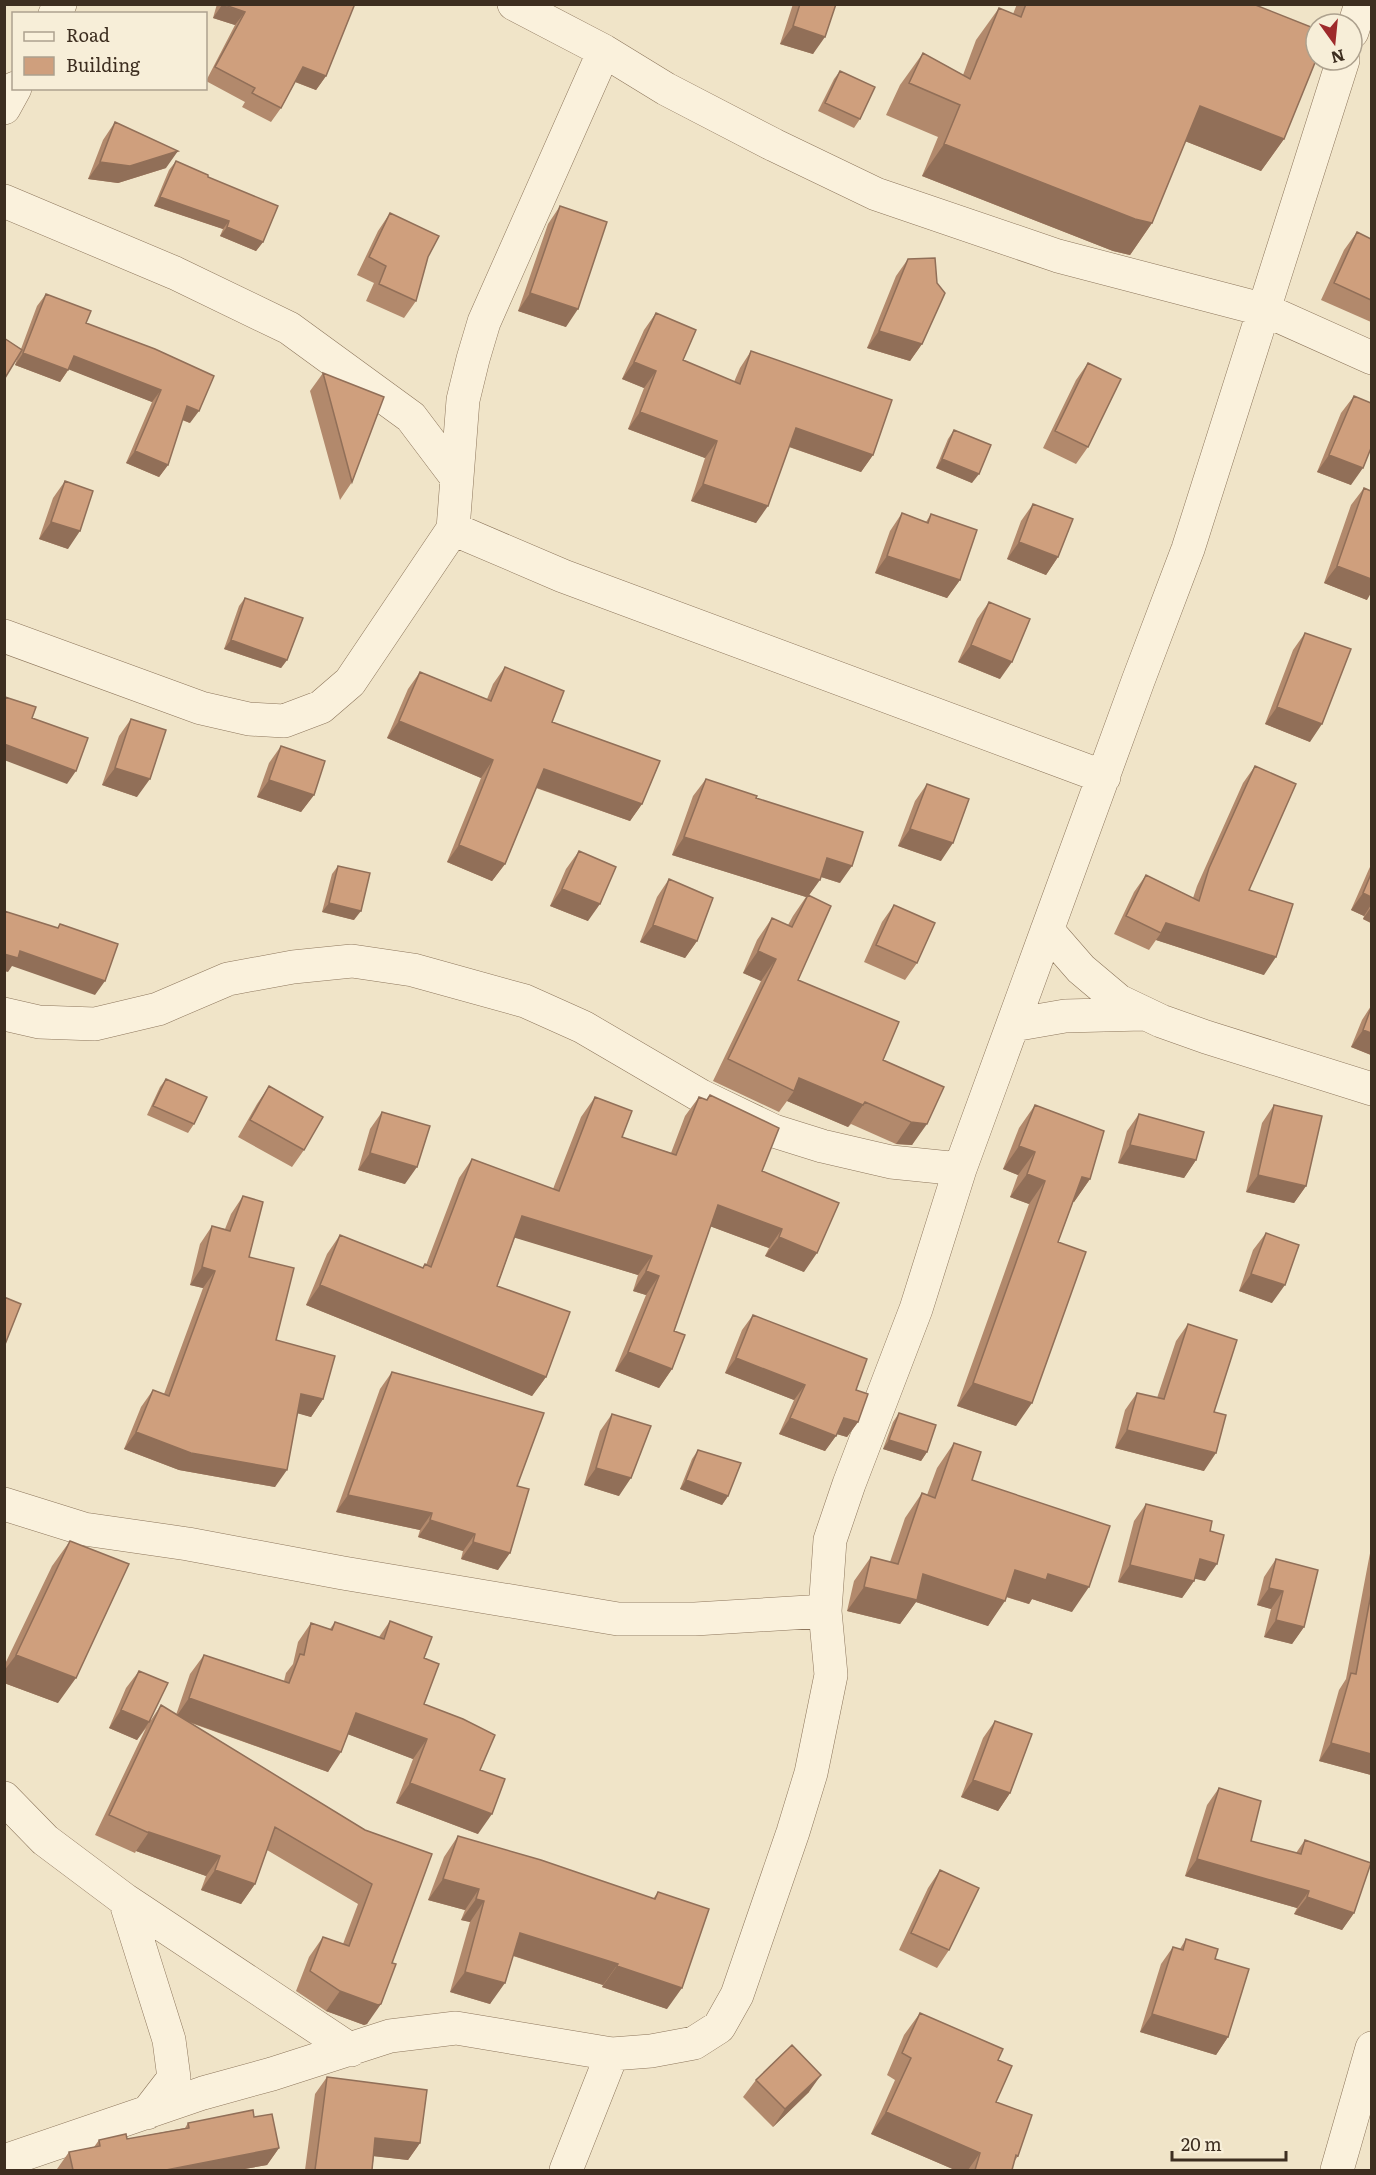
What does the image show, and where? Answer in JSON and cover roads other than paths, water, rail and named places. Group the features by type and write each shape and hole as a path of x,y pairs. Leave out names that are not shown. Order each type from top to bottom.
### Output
{"street":[{"path":"514,4 604,51 666,89 876,194 1058,256 1265,310 1371,357"},
{"path":"4,636 201,708 249,719 284,721 321,707 350,682 453,530 463,400 472,359 484,322 604,51"},
{"path":"4,2161 203,2093 351,2050 390,2036 456,2028 612,2054 651,2051 694,2043 719,2027 737,1995 790,1843 811,1773 831,1675 825,1611 830,1540 916,1309 960,1169 1188,549 1339,72"},
{"path":"4,108 14,90"},
{"path":"4,201 175,273 289,328 411,417 457,478"},
{"path":"453,530 574,580 1104,777"},
{"path":"1047,930 1081,969 1119,1001 1145,1014 1206,1037 1371,1089"},
{"path":"4,1014 39,1022 95,1024 158,1009 228,979 293,967 352,961 413,970 525,1001 583,1027 701,1096 774,1131 822,1146 891,1162 960,1169"},
{"path":"1013,1024 1065,1016 1145,1014"},
{"path":"6,1511 84,1529 188,1544 343,1573 618,1619 695,1619 825,1611"},
{"path":"4,1798 45,1840 125,1900 351,2050"},
{"path":"125,1900 169,2040 174,2078 147,2113"},
{"path":"1337,2170 1371,2048"},
{"path":"566,2170 612,2054"}]}
